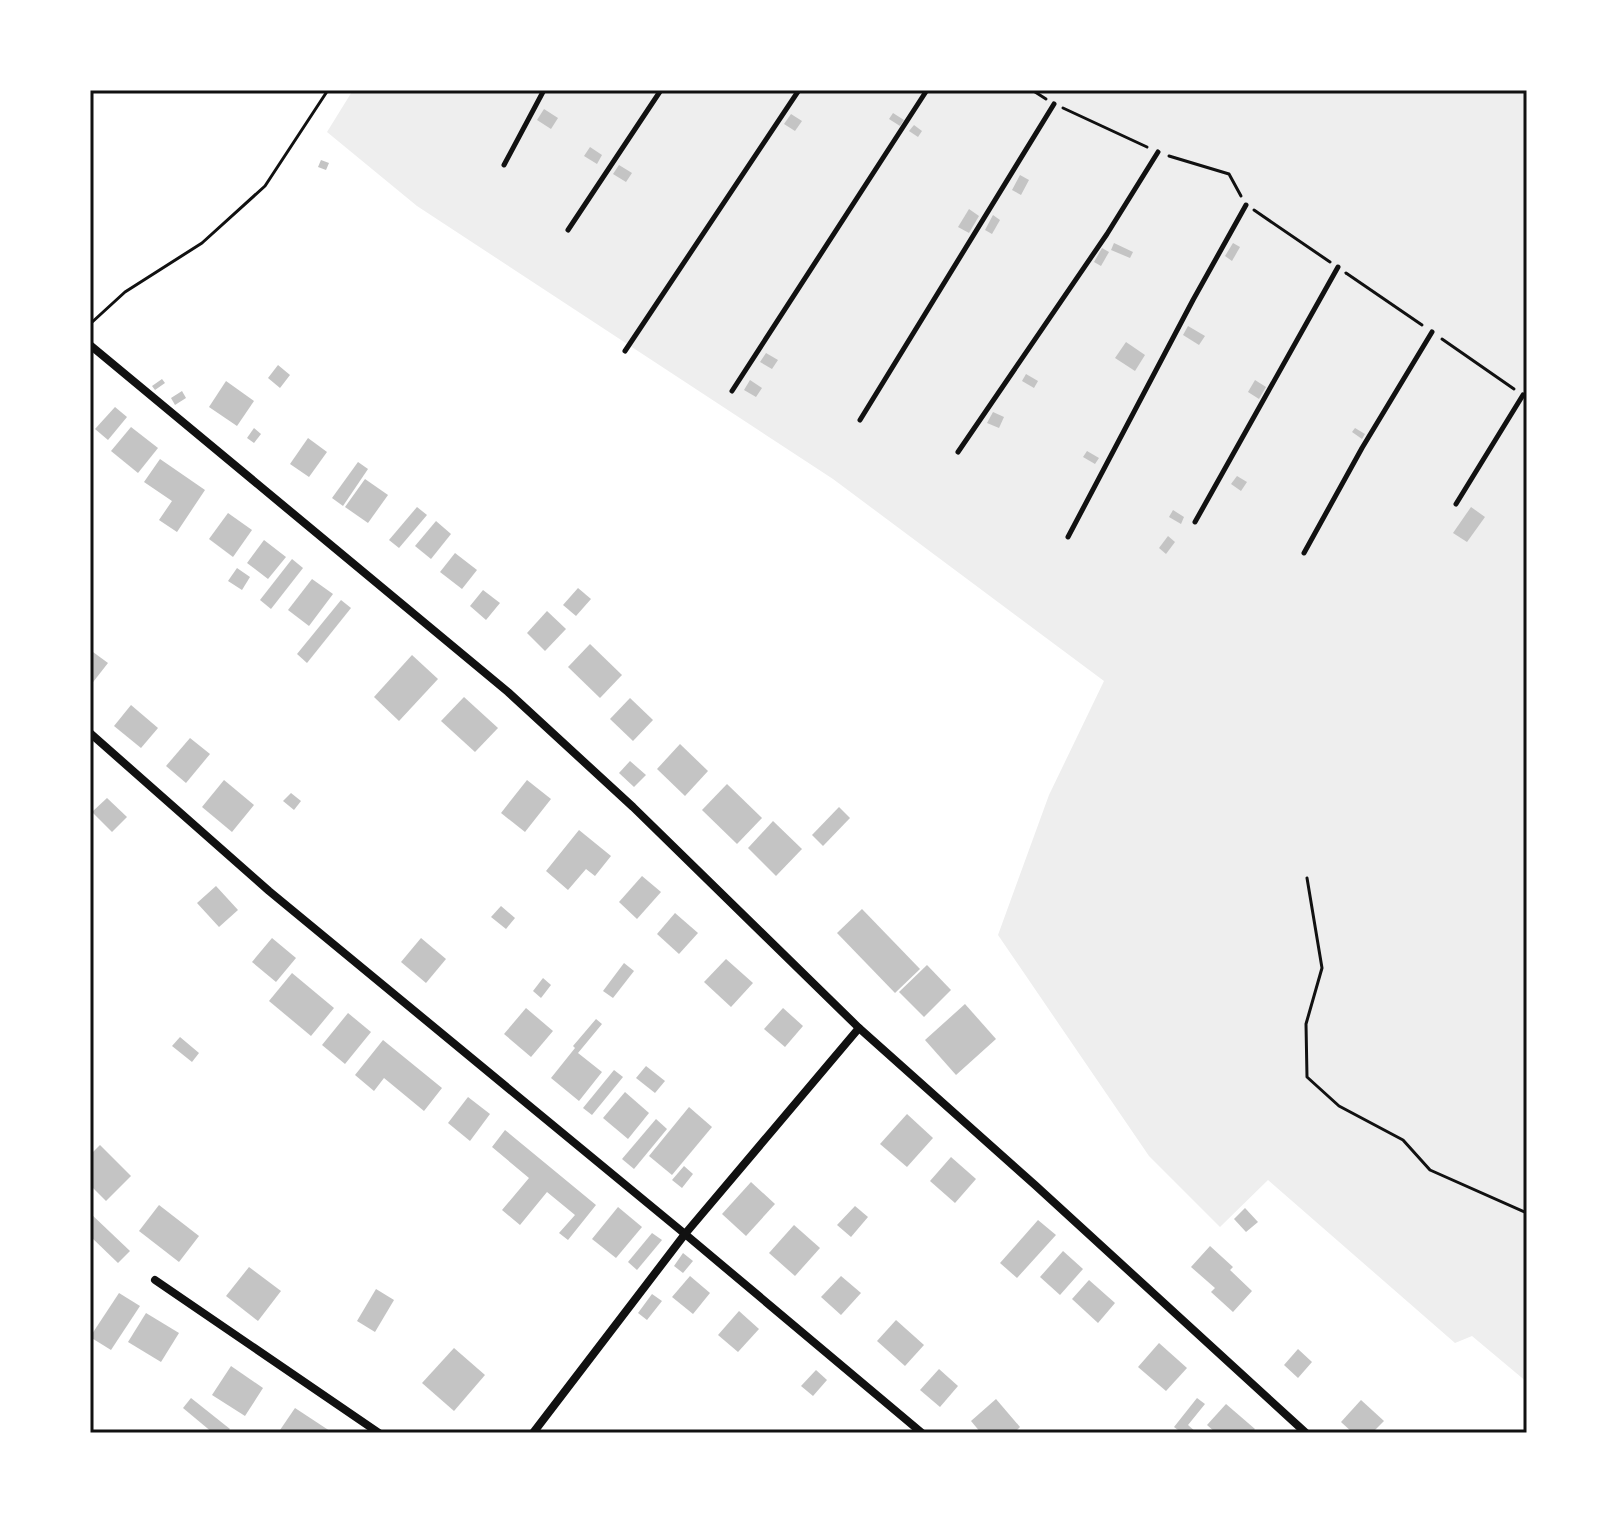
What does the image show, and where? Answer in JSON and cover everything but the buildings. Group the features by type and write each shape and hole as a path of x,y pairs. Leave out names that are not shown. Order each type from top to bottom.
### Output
{"street":[{"path":"90,345 508,692 633,807 859,1028 1306,1433"},
{"path":"90,733 269,891 922,1433"},
{"path":"533,1433 685,1234 859,1028"},
{"path":"155,1280 379,1433"}],"lane":[{"path":"504,165 544,90"},
{"path":"568,230 661,90"},
{"path":"625,351 799,90"},
{"path":"732,391 927,90"},
{"path":"860,420 1054,104"},
{"path":"958,452 1107,234 1158,152"},
{"path":"1068,537 1246,205"},
{"path":"1195,522 1338,267"},
{"path":"1304,553 1362,448 1432,332"},
{"path":"1456,504 1523,395"}],"path":[{"path":"90,324 125,292 202,243 265,186 328,90"},
{"path":"1032,90 1054,104 1158,152 1229,174 1246,205 1523,395"},
{"path":"1307,878 1322,968 1306,1024 1307,1077 1339,1106 1403,1140 1430,1170 1527,1213"}],"shaded area":[{"path":"353,90 1527,90 1527,1382 1472,1336 1455,1343 1268,1180 1220,1227 1149,1156 998,935 1049,795 1104,681 833,479 417,206 327,132"}]}
